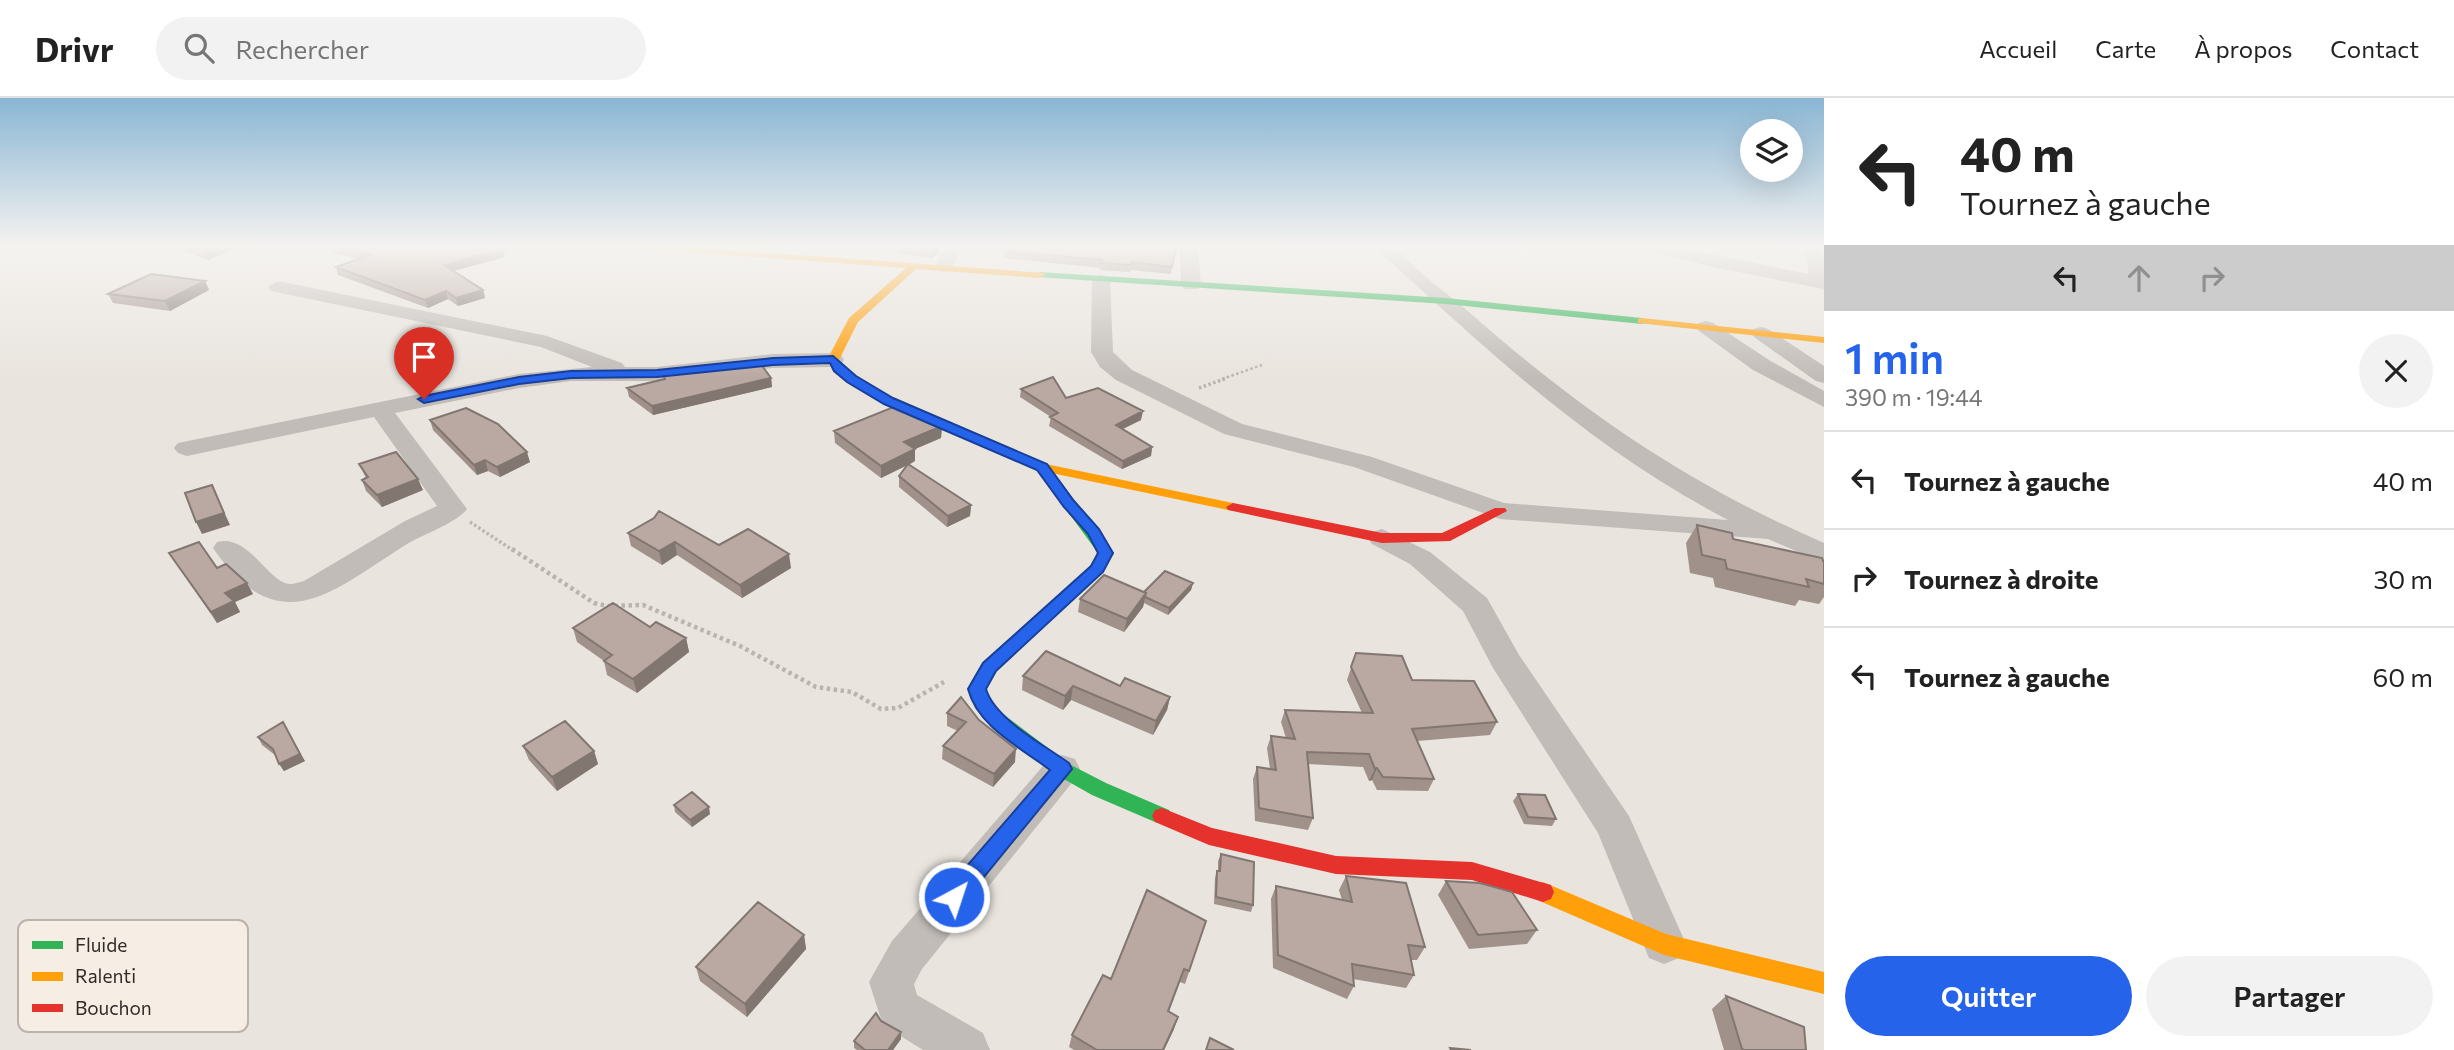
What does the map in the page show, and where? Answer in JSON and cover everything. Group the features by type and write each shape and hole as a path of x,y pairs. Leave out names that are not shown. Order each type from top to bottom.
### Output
{"street":[{"path":"290,289 547,342 627,373"},
{"path":"833,360 853,320 887,289"},
{"path":"1101,289 1102,352 1108,362 1124,375 1233,429 1363,462 1500,511 1769,531"},
{"path":"1262,289 1446,301 1824,340"},
{"path":"1433,289 1566,406 1615,440 1692,489 1769,531 1824,554"},
{"path":"1706,327 1761,365 1824,400"},
{"path":"1761,333 1824,376"},
{"path":"187,448 519,381 571,374 679,372 773,361 833,360"},
{"path":"833,360 838,369 888,401 1042,467 1433,548 1500,511"},
{"path":"227,548 274,591 285,595 299,593 315,588 415,527 453,509 379,408"},
{"path":"1042,467 1094,533 1106,553 1097,569 982,676 977,689 981,703 996,719 1062,769 1099,789 1209,836 1336,865 1472,871 1532,887 1664,944 1824,983"},
{"path":"1433,548 1476,605 1505,660 1615,827 1664,944"},
{"path":"966,1050 899,1009 891,982 907,955 1062,769"}],"path":[{"path":"1173,401 1215,381 1262,365"},
{"path":"453,509 594,603 607,606 643,605 740,646 816,687 852,692 881,709 898,708 944,682 982,676"}],"building":[{"path":"118,289 188,289 165,301 108,294"},
{"path":"396,289 483,290 456,298 446,291 425,300"},
{"path":"760,363 771,378 652,406 627,388 665,379 663,374"},
{"path":"1053,377 1066,398 1098,388 1143,411 1116,425 1152,447 1123,461 1050,417 1058,413 1021,389"},
{"path":"896,406 942,426 904,442 915,449 881,466 834,431"},
{"path":"466,408 498,424 527,452 497,467 485,460 474,465 430,420"},
{"path":"396,452 418,479 377,495 362,480 368,477 359,464"},
{"path":"908,464 971,505 948,516 899,476"},
{"path":"212,485 224,513 196,522 185,493"},
{"path":"659,511 719,545 748,529 789,554 740,585 675,542 659,551 628,533 654,518"},
{"path":"1697,525 1732,533 1733,539 1822,558 1824,584 1806,579 1809,587 1727,569 1725,560 1702,555"},
{"path":"199,542 217,568 226,564 247,583 225,593 234,601 211,612 169,553"},
{"path":"1165,571 1193,583 1169,608 1145,597 1144,592"},
{"path":"1104,575 1146,593 1127,619 1080,599"},
{"path":"613,603 650,627 656,622 686,638 633,679 604,661 612,655 573,628"},
{"path":"1046,651 1120,686 1125,678 1170,697 1156,721 1073,686 1065,696 1023,676"},
{"path":"1356,653 1402,656 1412,680 1474,681 1497,722 1412,729 1434,779 1383,777 1377,768 1375,769 1369,754 1307,752 1313,818 1259,808 1257,767 1276,770 1271,736 1295,739 1285,710 1373,713 1351,667"},
{"path":"961,697 979,720 1016,749 994,774 943,746 966,722 947,713"},
{"path":"565,721 594,751 552,777 523,746"},
{"path":"283,722 300,754 279,764 273,749 258,737"},
{"path":"692,792 709,807 690,820 674,805"},
{"path":"1518,794 1545,795 1556,819 1528,817"},
{"path":"1221,854 1254,862 1253,905 1216,897"},
{"path":"1346,876 1406,883 1425,947 1408,945 1414,975 1352,964 1354,986 1278,955 1276,886 1352,902"},
{"path":"1446,881 1480,883 1512,892 1537,930 1478,935"},
{"path":"1147,890 1206,921 1189,971 1184,969 1168,1011 1178,1017 1163,1050 1097,1050 1072,1035 1103,975 1111,979"},
{"path":"758,902 804,935 745,1004 696,967"},
{"path":"1726,996 1804,1027 1806,1050 1742,1049"},
{"path":"876,1013 881,1021 901,1032 888,1050 865,1050 854,1041"},
{"path":"1210,1038 1234,1050 1206,1050"}],"traffic: fast":[{"path":"1265,289 1446,301 1642,321"},
{"path":"1042,467 1106,553 1097,569 989,667 977,689 981,703 996,719 1062,769 1099,789 1162,816"}],"traffic: slow":[{"path":"887,289 853,320 833,360 838,369 888,401 1042,467 1233,507"},
{"path":"1642,321 1824,340"},
{"path":"1543,892 1664,944 1824,983"}],"traffic: jam":[{"path":"1233,507 1382,538 1445,538 1500,511"},
{"path":"1162,816 1209,836 1336,865 1472,871 1543,892"}],"route":[{"path":"424,399 571,374 657,373 773,361 833,360 838,369 888,401 1042,467 1094,533 1106,553 1097,569 989,667 977,689 981,703 996,719 1062,769 954,897"}]}
